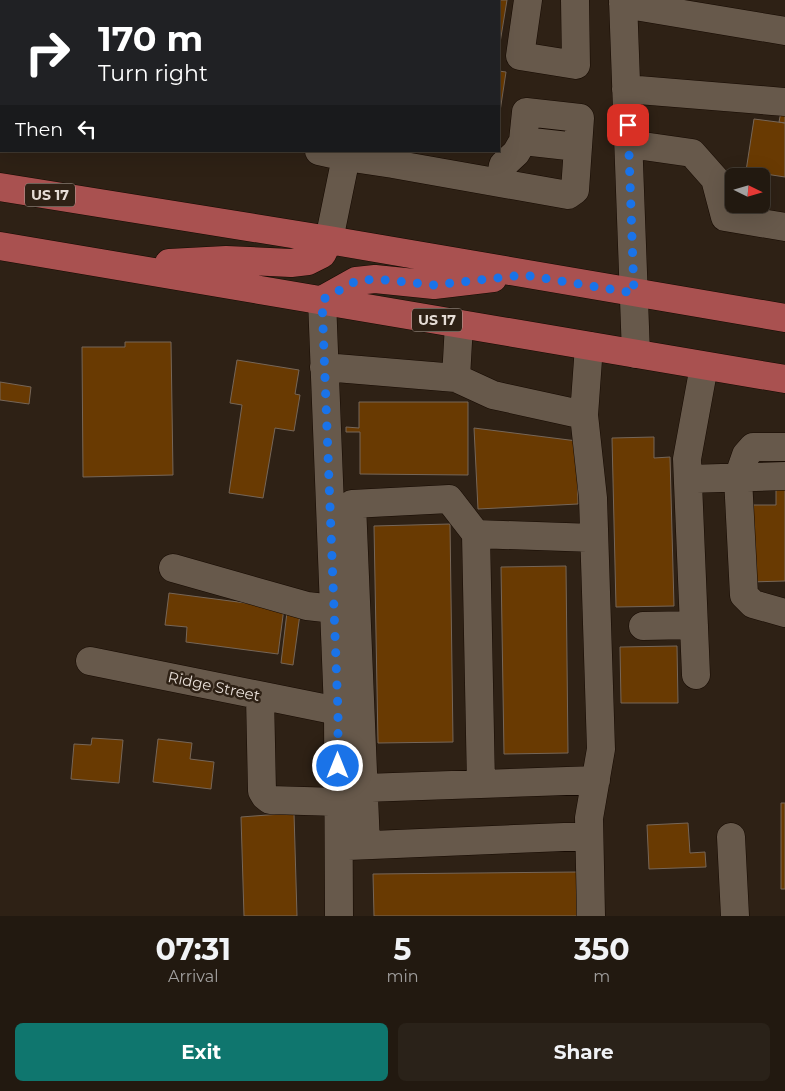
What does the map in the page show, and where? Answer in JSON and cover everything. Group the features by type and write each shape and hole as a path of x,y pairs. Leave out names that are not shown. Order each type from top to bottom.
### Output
{"main road":[{"name":"US 17","path":"0,187 329,240 524,275 785,318"},
{"path":"118,266 226,260 308,262 322,254 329,240"},
{"name":"US 17","path":"0,246 785,379"},
{"path":"322,300 356,281 376,279 434,285 524,275"}],"street":[{"path":"528,0 520,56 576,65 575,0"},
{"path":"636,354 623,2 785,31"},
{"path":"626,89 785,102"},
{"path":"324,152 346,157 394,158 500,183 568,195 574,190 580,118 526,112 523,141 516,153 503,165 500,183"},
{"path":"629,144 692,153 715,179 725,217 785,228"},
{"path":"329,240 346,157"},
{"path":"322,300 324,367 341,504 364,788 366,845"},
{"path":"456,378 459,324"},
{"path":"589,346 584,415 593,498 601,749 589,818 591,916"},
{"path":"696,675 687,459 704,366"},
{"path":"324,367 456,378 493,395 584,415"},
{"path":"785,446 753,447 746,455 738,478 744,595 753,604 785,613"},
{"path":"688,479 785,476"},
{"path":"341,504 449,499 476,534 481,784"},
{"path":"339,916 338,712 334,609 341,504"},
{"path":"476,534 594,538"},
{"path":"172,568 307,606 334,609"},
{"path":"643,626 694,625"},
{"name":"Ridge Street","path":"90,661 338,712"},
{"path":"260,696 262,790 265,796 270,800 338,802"},
{"path":"364,788 596,780"},
{"path":"338,846 589,836"},
{"path":"731,837 735,916"}],"building":[{"path":"500,0 507,0 500,43"},
{"path":"500,71 506,72 500,111"},
{"path":"785,91 785,123 779,122"},
{"path":"754,119 785,123 785,177 770,175 770,168 746,168"},
{"path":"125,342 171,342 173,475 83,477 82,347 125,347"},
{"path":"237,360 299,370 295,394 300,395 294,431 275,428 263,498 229,493 242,405 230,403"},
{"path":"0,382 31,387 29,404 0,400"},
{"path":"359,402 468,402 468,475 360,474 360,432 346,432 346,427 359,428"},
{"path":"474,428 577,441 578,504 478,509"},
{"path":"654,437 654,458 670,457 674,606 616,607 612,438"},
{"path":"776,485 785,485 785,581 750,582 749,505 776,505"},
{"path":"450,524 453,742 378,743 374,526"},
{"path":"566,566 568,753 504,754 501,567"},
{"path":"169,593 284,608 278,654 186,642 187,627 165,625"},
{"path":"287,612 300,614 293,665 281,663"},
{"path":"677,646 678,703 621,703 620,647"},
{"path":"92,738 123,740 119,783 71,779 74,744 91,745"},
{"path":"158,739 192,743 190,759 214,762 211,789 153,782"},
{"path":"781,803 785,803 785,889 781,889"},
{"path":"294,813 297,916 244,916 241,817"},
{"path":"688,823 690,853 705,852 706,867 649,869 647,825"},
{"path":"577,872 577,916 374,916 373,874"}],"route":[{"path":"338,766 338,712 322,300 356,281 376,279 434,285 524,275 634,293 628,125"}]}
